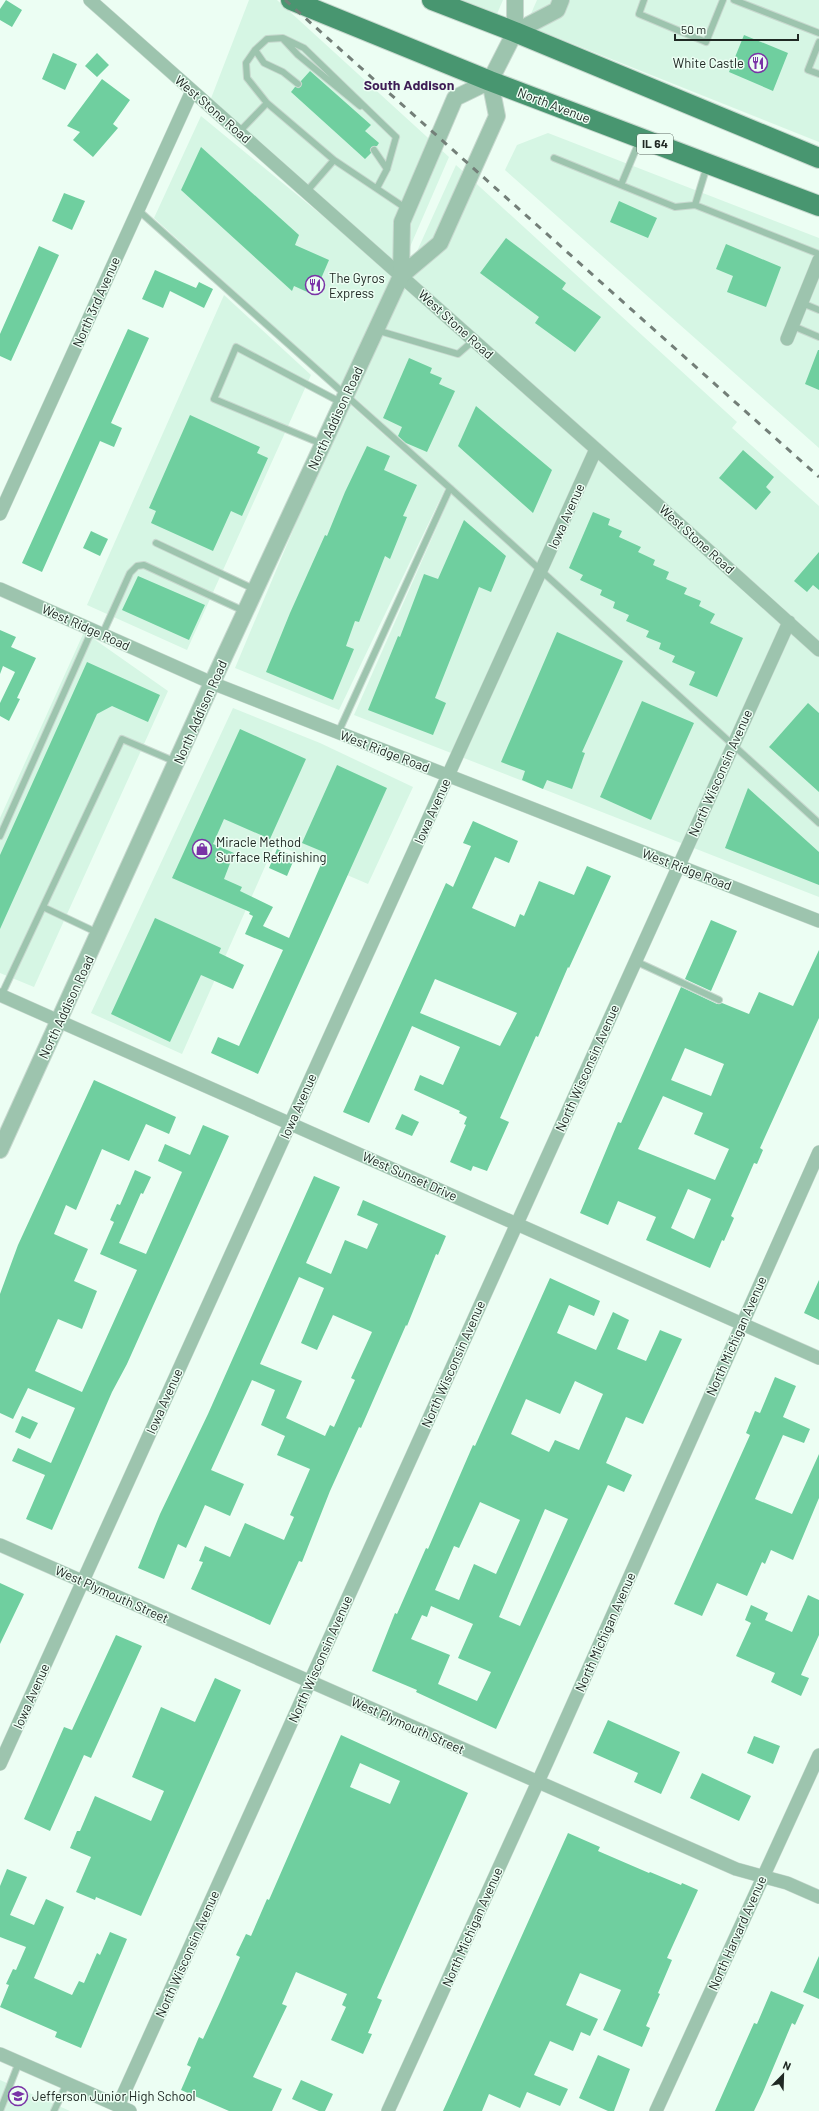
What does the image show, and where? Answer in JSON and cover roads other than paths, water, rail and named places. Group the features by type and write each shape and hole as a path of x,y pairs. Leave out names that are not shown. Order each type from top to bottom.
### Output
{"main road":[{"name":"North Avenue","path":"291,0 490,81 819,206"},
{"path":"432,0 514,32 819,158"}],"street":[{"name":"West Stone Road","path":"90,0 307,191 819,650"},
{"path":"490,81 514,32 515,0"},
{"path":"514,32 557,10 561,0"},
{"name":"North Addison Road","path":"0,1150 60,1022 212,683 401,276 402,222 455,98 490,81 497,116 440,243 401,276"},
{"name":"North 3rd Avenue","path":"0,514 192,91"},
{"path":"787,339 819,260"},
{"name":"Iowa Avenue","path":"0,1764 596,449"},
{"name":"West Ridge Road","path":"0,589 212,683 819,921"},
{"name":"North Wisconsin Avenue","path":"121,2109 310,1682 789,622"},
{"name":"West Sunset Drive","path":"1,996 291,1123 819,1358"},
{"name":"North Michigan Avenue","path":"388,2111 537,1783 819,1152"},
{"name":"West Plymouth Street","path":"0,1545 537,1783 736,1869 787,1883 819,1897"},
{"name":"North Harvard Avenue","path":"656,2111 819,1755"},
{"path":"0,2054 67,2083 121,2109"}],"lane":[{"path":"644,0 639,14 706,42 723,0"},
{"path":"734,0 819,33"},
{"path":"283,38 298,55 396,137"},
{"path":"396,137 304,48 283,38 267,40 255,50 246,63 247,78 268,103 334,160 407,209"},
{"path":"819,42 808,70 819,74"},
{"path":"255,50 264,63 283,72 298,84"},
{"path":"239,132 268,103"},
{"path":"377,188 387,169 396,137"},
{"path":"621,185 641,138"},
{"path":"374,150 387,169"},
{"path":"554,158 675,207 695,205 819,254"},
{"path":"307,191 334,160"},
{"path":"695,205 708,164"},
{"path":"138,210 344,400 450,488 540,572 819,823"},
{"path":"802,303 819,310"},
{"path":"793,326 819,337"},
{"path":"376,330 458,354 474,340"},
{"path":"323,445 214,399 236,346 344,400"},
{"path":"338,733 450,488"},
{"path":"156,543 256,590"},
{"path":"0,836 97,632 130,573 137,566 144,565 245,612"},
{"path":"1,996 122,739 177,762"},
{"path":"43,907 99,934"},
{"path":"635,961 718,1000"},
{"path":"0,2111 19,2062"},
{"path":"54,2111 67,2083"}],"railway":[{"path":"285,0 819,477"}],"place":[{"name":"White Castle","path":"758,63"},
{"name":"The Gyros Express","path":"315,285"},
{"name":"Miracle Method Surface Refinishing","path":"202,849"},
{"name":"Jefferson Junior High School","path":"18,2096"}],"district":[{"name":"South Addison","path":"409,85"}]}
